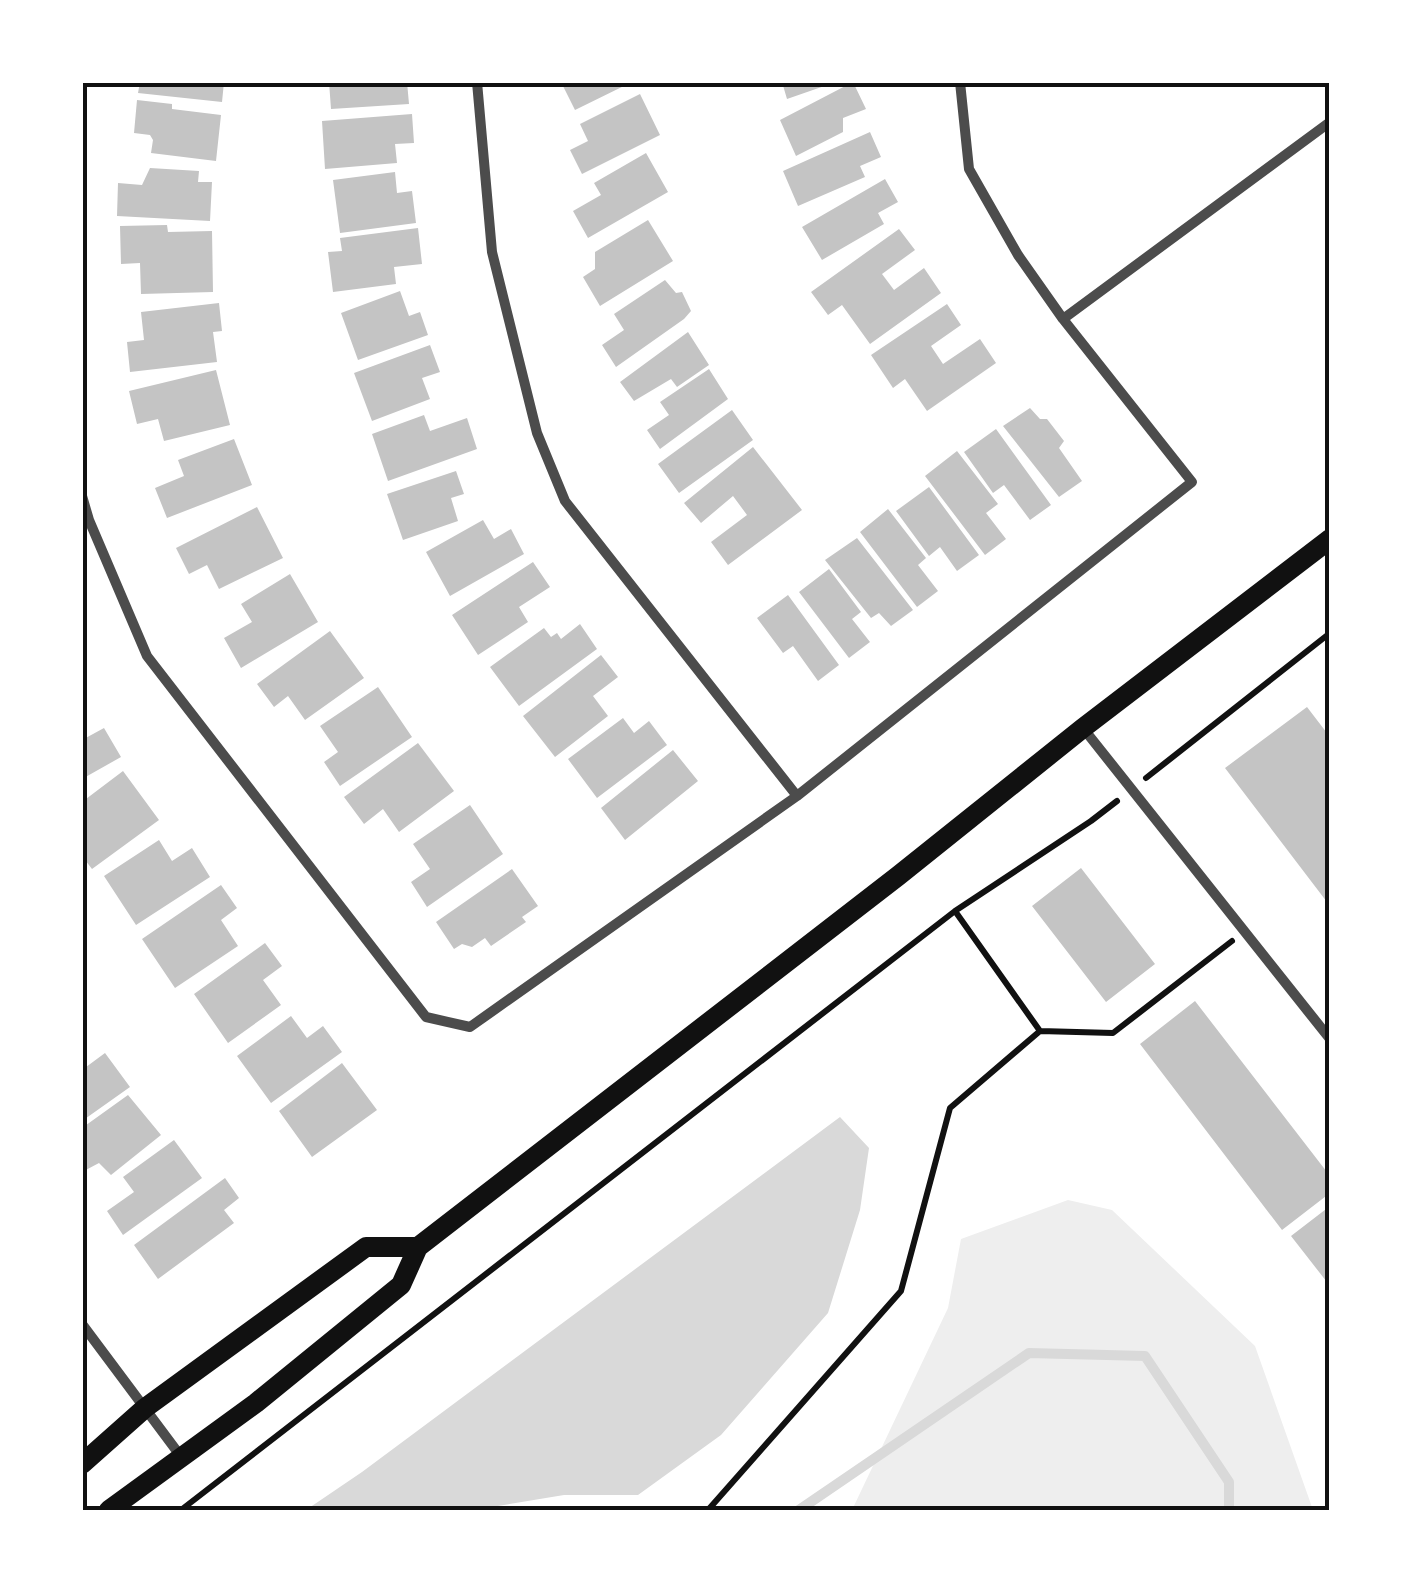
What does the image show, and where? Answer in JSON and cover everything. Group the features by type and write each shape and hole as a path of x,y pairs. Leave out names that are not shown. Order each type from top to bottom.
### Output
{"main road":[{"path":"109,1510 256,1403 400,1285 418,1247 1330,538"},
{"path":"82,1464 144,1408 366,1246 418,1247"}],"street":[{"path":"476,82 492,252 538,433 565,501 798,796"},
{"path":"82,496 147,656 426,1017 470,1027 798,796 1192,482 1062,319 1018,254 969,169 960,82"},
{"path":"1062,319 1330,122"},
{"path":"1083,728 1330,1039"},
{"path":"82,1324 183,1459"}],"path":[{"path":"1167,762 1330,633"},
{"path":"181,1510 955,910 1092,821"},
{"path":"955,910 1040,1031"},
{"path":"708,1510 900,1291 950,1108 1040,1031 1113,1034 1244,932"}],"shaded area":[{"path":"840,1117 869,1148 860,1210 828,1313 721,1435 638,1495 564,1495 474,1510 306,1510 362,1472"},
{"path":"1068,1200 1112,1210 1255,1346 1313,1510 852,1510 948,1308 961,1239"}],"building":[{"path":"140,82 224,82 222,102 138,93"},
{"path":"329,82 407,82 409,104 331,109"},
{"path":"632,82 575,110 562,84"},
{"path":"782,82 833,82 833,83 787,99"},
{"path":"853,82 866,109 843,118 843,132 796,156 780,120"},
{"path":"640,94 660,135 582,174 570,150 588,141 580,124"},
{"path":"137,100 221,115 216,161 151,153 150,135 134,133"},
{"path":"412,114 414,143 395,144 397,163 325,169 322,121"},
{"path":"870,132 881,157 860,166 865,177 798,206 783,171"},
{"path":"646,153 668,192 588,238 573,211 601,195 594,183"},
{"path":"150,168 199,171 198,182 212,182 210,221 117,216 118,183 142,185"},
{"path":"395,172 397,193 412,191 416,223 340,233 333,180"},
{"path":"885,179 898,202 878,213 884,224 822,260 802,227"},
{"path":"648,220 673,261 600,306 583,277 595,269 595,252"},
{"path":"167,225 168,232 212,231 213,292 141,294 140,263 121,264 120,226"},
{"path":"418,228 422,264 394,267 396,284 333,292 328,252 342,251 340,238"},
{"path":"899,229 915,250 882,274 894,290 924,268 941,293 870,344 842,305 828,315 811,292"},
{"path":"665,280 676,293 682,292 691,311 616,367 602,345 624,330 614,314"},
{"path":"400,291 409,316 420,312 428,335 358,360 341,313"},
{"path":"219,303 222,331 213,332 217,362 130,372 127,342 144,340 141,312"},
{"path":"947,304 961,325 931,346 943,364 980,339 996,363 927,411 905,379 893,388 871,355"},
{"path":"688,332 709,365 677,387 671,379 634,401 620,382"},
{"path":"430,345 440,372 422,378 430,399 372,421 354,373"},
{"path":"709,369 728,399 660,449 647,430 669,415 660,402"},
{"path":"216,370 230,425 164,441 158,419 137,424 129,391"},
{"path":"1030,408 1040,419 1047,419 1064,441 1059,448 1082,481 1059,497 1003,426"},
{"path":"732,410 753,440 679,493 658,464"},
{"path":"424,415 430,431 467,418 477,449 388,481 372,434"},
{"path":"996,429 1051,505 1030,520 1004,485 993,493 964,452"},
{"path":"234,439 252,485 167,518 155,488 184,476 178,460"},
{"path":"753,447 802,510 728,565 711,542 747,515 733,496 701,523 684,503"},
{"path":"957,451 998,504 986,513 1006,539 985,555 925,476"},
{"path":"456,471 464,494 451,498 458,521 403,540 387,494"},
{"path":"929,487 979,555 957,571 940,547 929,556 896,511"},
{"path":"257,507 283,558 219,589 207,565 189,574 176,548"},
{"path":"888,509 926,558 918,565 938,591 917,607 860,532"},
{"path":"483,520 494,539 511,529 524,554 450,596 426,552"},
{"path":"857,538 913,610 891,626 879,613 871,618 825,560"},
{"path":"533,562 550,587 519,607 528,622 478,655 452,615"},
{"path":"829,569 861,612 852,619 870,642 849,658 799,592"},
{"path":"290,574 318,622 241,668 224,638 252,622 241,604"},
{"path":"788,595 839,665 818,681 793,646 783,653 757,618"},
{"path":"580,624 597,649 519,706 490,667 544,628 551,637 557,633 561,639"},
{"path":"330,631 364,678 305,720 288,696 274,707 257,684"},
{"path":"601,655 618,677 593,696 608,716 555,757 523,716"},
{"path":"378,687 412,737 340,786 324,762 338,752 320,726"},
{"path":"1307,707 1330,737 1330,906 1225,768"},
{"path":"623,718 634,733 649,721 667,745 597,798 568,759"},
{"path":"104,728 121,757 82,779 82,740"},
{"path":"418,743 454,791 399,832 383,809 364,824 344,797"},
{"path":"673,750 698,781 625,840 601,808"},
{"path":"123,771 159,820 92,869 82,856 82,802"},
{"path":"470,805 503,854 427,907 411,882 430,869 413,844"},
{"path":"159,840 172,861 192,848 210,877 136,925 104,876"},
{"path":"1081,868 1155,964 1106,1002 1032,906"},
{"path":"512,869 538,906 522,917 526,922 491,946 485,938 472,947 462,944 454,949 436,922"},
{"path":"221,885 237,908 221,920 238,946 175,988 142,939"},
{"path":"265,943 282,966 263,980 281,1005 228,1043 194,994"},
{"path":"1195,1001 1330,1176 1330,1193 1282,1230 1140,1044"},
{"path":"291,1016 307,1038 323,1026 342,1052 271,1103 237,1056"},
{"path":"105,1053 130,1087 82,1121 82,1070"},
{"path":"342,1063 377,1110 312,1157 279,1111"},
{"path":"128,1095 161,1135 111,1175 99,1163 82,1172 82,1128"},
{"path":"174,1140 202,1178 123,1235 107,1211 134,1192 123,1177"},
{"path":"225,1178 239,1198 224,1210 234,1223 158,1279 134,1245"},
{"path":"1330,1206 1330,1286 1291,1236"}],"waterway":[{"path":"799,1510 1029,1353 1145,1356 1229,1482 1229,1510"}]}
